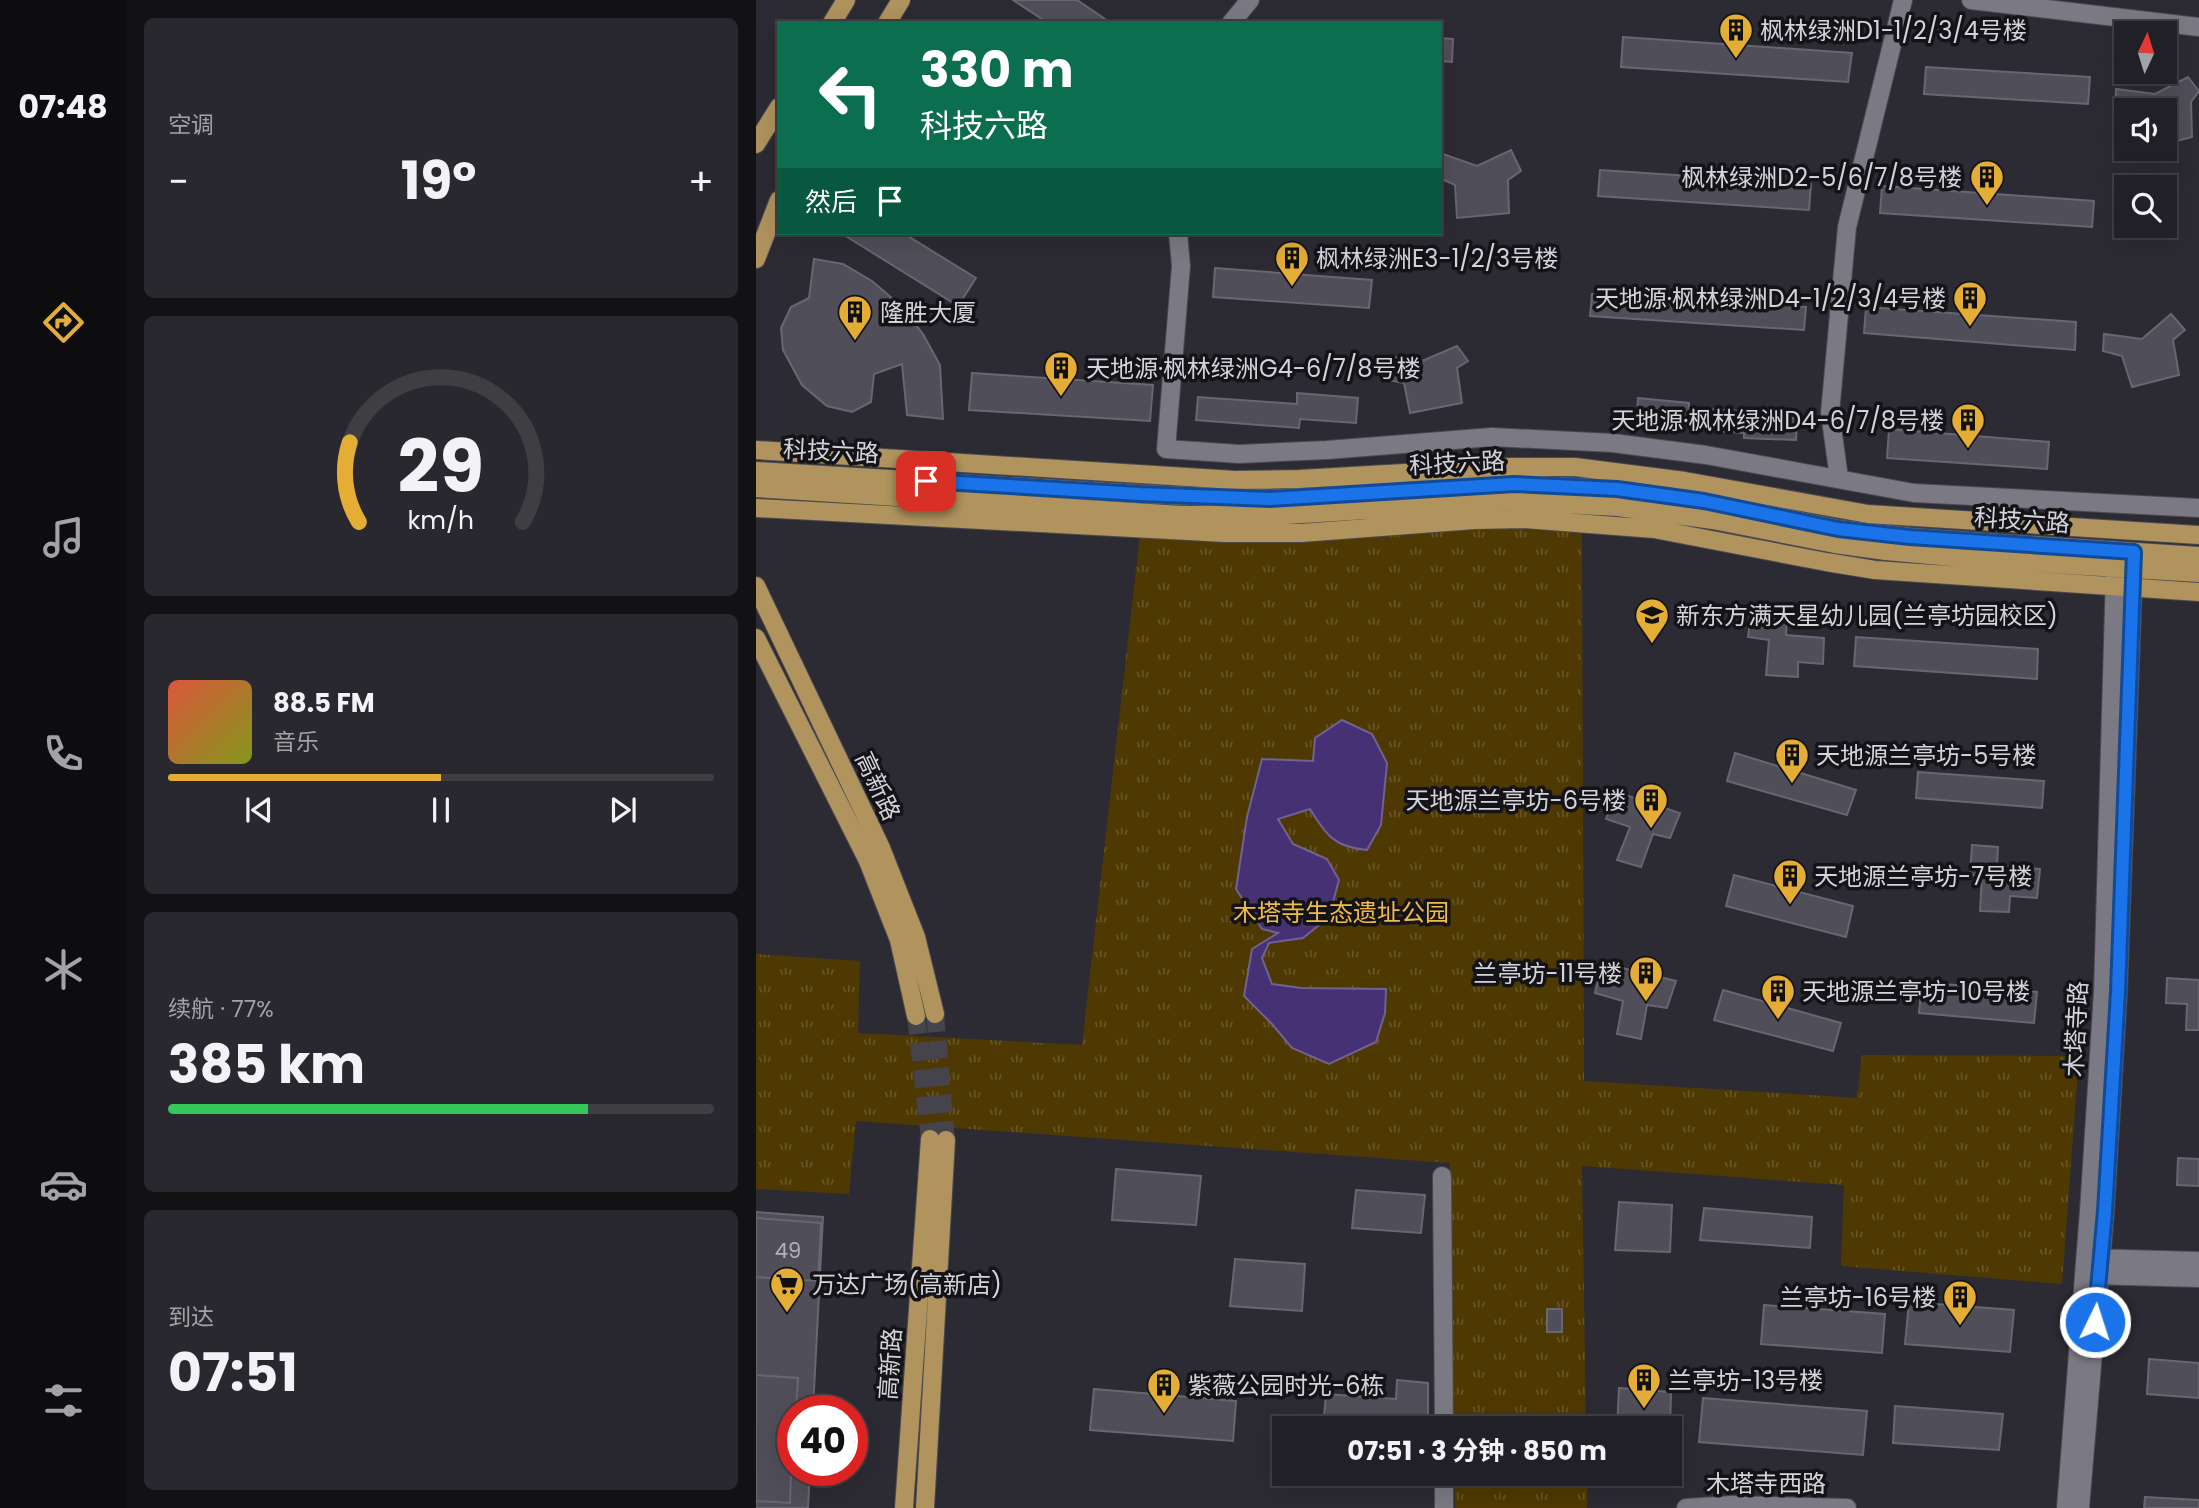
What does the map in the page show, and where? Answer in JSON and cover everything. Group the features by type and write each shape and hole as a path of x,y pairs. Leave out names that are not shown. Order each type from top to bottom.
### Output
{"main road":[{"path":"833,21 846,0"},
{"path":"888,21 901,0"},
{"path":"756,144 777,110"},
{"path":"756,258 777,205"},
{"path":"756,450 1235,480 1510,467 1575,467 1685,481 1868,514 2199,535"},
{"name":"科技六路","path":"756,471 1270,499 1514,484 1617,489 1704,501 1838,529 2125,560 2199,573"},
{"name":"科技六路","path":"756,488 1181,515 1287,515 1507,500 1618,507 1713,520 1835,544 1974,559 2125,560 2199,556"},
{"path":"756,508 1225,533 1301,533 1523,519 1654,529 1875,570 2199,592"},
{"name":"高新路","path":"756,586 881,848 916,937 935,1014"},
{"name":"高新路","path":"756,638 868,861 899,940 916,1016"},
{"name":"高新路","path":"904,1508 938,1140 925,1508"}],"street":[{"path":"1233,21 1250,0"},
{"path":"1839,478 1830,413 1847,227 1903,0"},
{"path":"1971,0 2199,27"},
{"path":"1178,235 1181,266 1166,449 1239,454 1492,437 1613,443 1706,455 1914,493 2199,508"},
{"name":"木塔寺路","path":"2080,1508 2091,1266 2089,1211 2125,560"},
{"path":"1442,1177 1444,1416"},
{"path":"2091,1266 2199,1261"},
{"path":"2091,1266 2199,1278"},
{"name":"木塔寺路","path":"2066,1508 2091,1266"},
{"path":"1444,1486 1444,1508"},
{"name":"木塔寺西路","path":"1686,1508 1764,1505 1847,1508"}],"green space":[{"name":"木塔寺生态遗址公园","path":"1501,527 1582,533 1584,1081 1857,1098 1862,1055 2079,1056 2062,1284 1841,1266 1844,1185 1582,1166 1586,1416 1454,1416 1450,1163 856,1121 849,1194 756,1189 756,954 860,961 858,1033 1082,1045 1140,535"},
{"path":"1454,1486 1587,1486 1587,1508 1455,1508"}],"shaded area":[{"path":"1342,720 1372,734 1387,763 1381,825 1367,850 1346,846 1332,838 1310,809 1278,819 1293,844 1327,859 1339,880 1329,917 1303,938 1269,943 1262,958 1272,984 1302,988 1386,989 1385,1013 1376,1042 1329,1064 1292,1048 1244,996 1252,949 1278,933 1262,929 1236,889 1247,817 1262,759 1313,761 1315,738"}],"building":[{"path":"1013,0 1077,0 1108,21 1045,21"},
{"name":"枫林绿洲D1-1/2/3/4号楼","path":"1623,37 1852,53 1848,82 1621,67"},
{"path":"1442,38 1453,39 1452,62 1442,61"},
{"path":"1926,67 2090,77 2088,104 1924,94"},
{"path":"2188,77 2199,91 2191,102 2192,137 2177,141 2177,98 2116,98 2116,89 2155,94"},
{"path":"1511,150 1521,171 1508,180 1509,213 1457,218 1455,185 1442,179 1442,154 1477,166"},
{"path":"1600,170 1811,184 1809,210 1598,196"},
{"name":"枫林绿洲D2-5/6/7/8号楼","path":"1882,186 2094,201 2092,227 1880,213"},
{"path":"844,235 906,235 976,278 958,306"},
{"name":"隆胜大厦","path":"814,259 843,264 872,281 901,306 923,334 940,365 943,419 907,415 902,364 874,374 871,402 852,412 827,406 802,385 783,350 781,328 791,307 809,298"},
{"name":"枫林绿洲E3-1/2/3号楼","path":"1215,268 1372,280 1369,308 1213,297"},
{"path":"1592,294 1806,307 1804,330 1590,316"},
{"name":"天地源·枫林绿洲D4-1/2/3/4号楼","path":"1866,307 2076,322 2075,350 1864,333"},
{"path":"2171,314 2185,330 2173,340 2179,375 2132,387 2122,356 2103,351 2104,334 2142,339"},
{"path":"1457,346 1468,361 1457,368 1462,403 1410,413 1404,383 1383,379 1384,356 1422,361"},
{"name":"天地源·枫林绿洲G4-6/7/8号楼","path":"972,373 1153,385 1150,421 969,410"},
{"path":"1297,393 1358,398 1356,423 1300,419 1299,428 1196,420 1198,397 1297,404"},
{"path":"1638,398 1689,403 1689,408 1738,411 1738,416 1797,418 1796,440 1744,438 1744,433 1691,429 1691,422 1637,418"},
{"name":"天地源·枫林绿洲D4-6/7/8号楼","path":"1889,429 2049,442 2047,469 1887,458"},
{"path":"1751,616 1787,618 1786,635 1824,638 1823,664 1798,662 1798,677 1766,675 1769,640 1748,637"},
{"path":"1856,637 2038,649 2037,679 1854,666"},
{"name":"天地源兰亭坊-5号楼","path":"1735,753 1856,790 1847,815 1727,781"},
{"path":"1918,772 2044,781 2042,808 1916,798"},
{"name":"天地源兰亭坊-6号楼","path":"1616,792 1680,813 1670,838 1653,834 1641,867 1617,860 1630,827 1606,819"},
{"path":"1972,845 1998,847 1997,866 2040,869 2037,898 2010,896 2009,912 1980,911 1982,876 1970,875"},
{"name":"天地源兰亭坊-7号楼","path":"1734,875 1853,906 1846,937 1726,906"},
{"name":"兰亭坊-11号楼","path":"1602,963 1676,981 1667,1008 1647,1005 1641,1039 1617,1034 1623,1001 1595,993"},
{"path":"2167,978 2199,980 2199,1030 2186,1030 2187,1004 2166,1003"},
{"path":"1922,982 2037,992 2034,1023 1919,1013"},
{"name":"天地源兰亭坊-10号楼","path":"1723,990 1841,1023 1833,1051 1714,1020"},
{"path":"2178,1158 2199,1159 2199,1186 2177,1185"},
{"path":"1116,1169 1201,1176 1196,1225 1112,1220"},
{"path":"1356,1190 1425,1195 1421,1233 1352,1228"},
{"path":"1619,1202 1672,1205 1670,1252 1615,1250"},
{"path":"1704,1208 1812,1217 1810,1248 1700,1240"},
{"name":"万达广场(高新店)","path":"756,1212 823,1217 814,1395 777,1395 777,1486 809,1486 808,1508 756,1508"},
{"path":"756,1218 821,1223 818,1281 756,1277"},
{"path":"1235,1259 1305,1264 1302,1311 1230,1306"},
{"name":"兰亭坊-16号楼","path":"1909,1302 2014,1310 2010,1352 1905,1344"},
{"path":"1764,1305 1885,1314 1882,1353 1761,1344"},
{"path":"1547,1309 1562,1309 1562,1332 1547,1332"},
{"path":"2149,1359 2199,1363 2199,1398 2147,1394"},
{"path":"756,1375 798,1378 797,1395 777,1395 777,1486 791,1486 790,1503 756,1501"},
{"path":"1397,1380 1428,1383 1428,1416 1324,1416 1326,1394 1396,1399"},
{"name":"兰亭坊-13号楼","path":"1619,1388 1671,1392 1670,1416 1618,1416"},
{"name":"紫薇公园时光-6栋","path":"1094,1389 1236,1401 1233,1441 1090,1430"},
{"path":"1703,1398 1867,1411 1863,1455 1699,1442"},
{"path":"1895,1406 2003,1414 1999,1450 1893,1443"},
{"path":"2145,1497 2199,1500 2199,1508 2144,1508"}],"tunnel":[{"path":"935,1014 946,1140"},
{"path":"916,1016 930,1139"}],"place":[{"name":"枫林绿洲D1-1/2/3/4号楼","path":"1736,60"},
{"name":"枫林绿洲D2-5/6/7/8号楼","path":"1987,207"},
{"name":"枫林绿洲E3-1/2/3号楼","path":"1292,288"},
{"name":"天地源·枫林绿洲D4-1/2/3/4号楼","path":"1970,328"},
{"name":"隆胜大厦","path":"855,342"},
{"name":"天地源·枫林绿洲G4-6/7/8号楼","path":"1061,398"},
{"name":"天地源·枫林绿洲D4-6/7/8号楼","path":"1968,450"},
{"name":"新东方满天星幼儿园(兰亭坊园校区)","path":"1652,645"},
{"name":"天地源兰亭坊-5号楼","path":"1792,785"},
{"name":"天地源兰亭坊-6号楼","path":"1651,830"},
{"name":"天地源兰亭坊-7号楼","path":"1790,906"},
{"name":"兰亭坊-11号楼","path":"1646,1003"},
{"name":"天地源兰亭坊-10号楼","path":"1778,1021"},
{"name":"万达广场(高新店)","path":"787,1314"},
{"name":"兰亭坊-16号楼","path":"1960,1327"},
{"name":"兰亭坊-13号楼","path":"1644,1410"},
{"name":"紫薇公园时光-6栋","path":"1164,1415"}],"route":[{"path":"926,481 1270,499 1514,484 1617,489 1704,501 1838,529 1910,537 2134,552 2118,992 2105,1211 2095,1322"}]}
